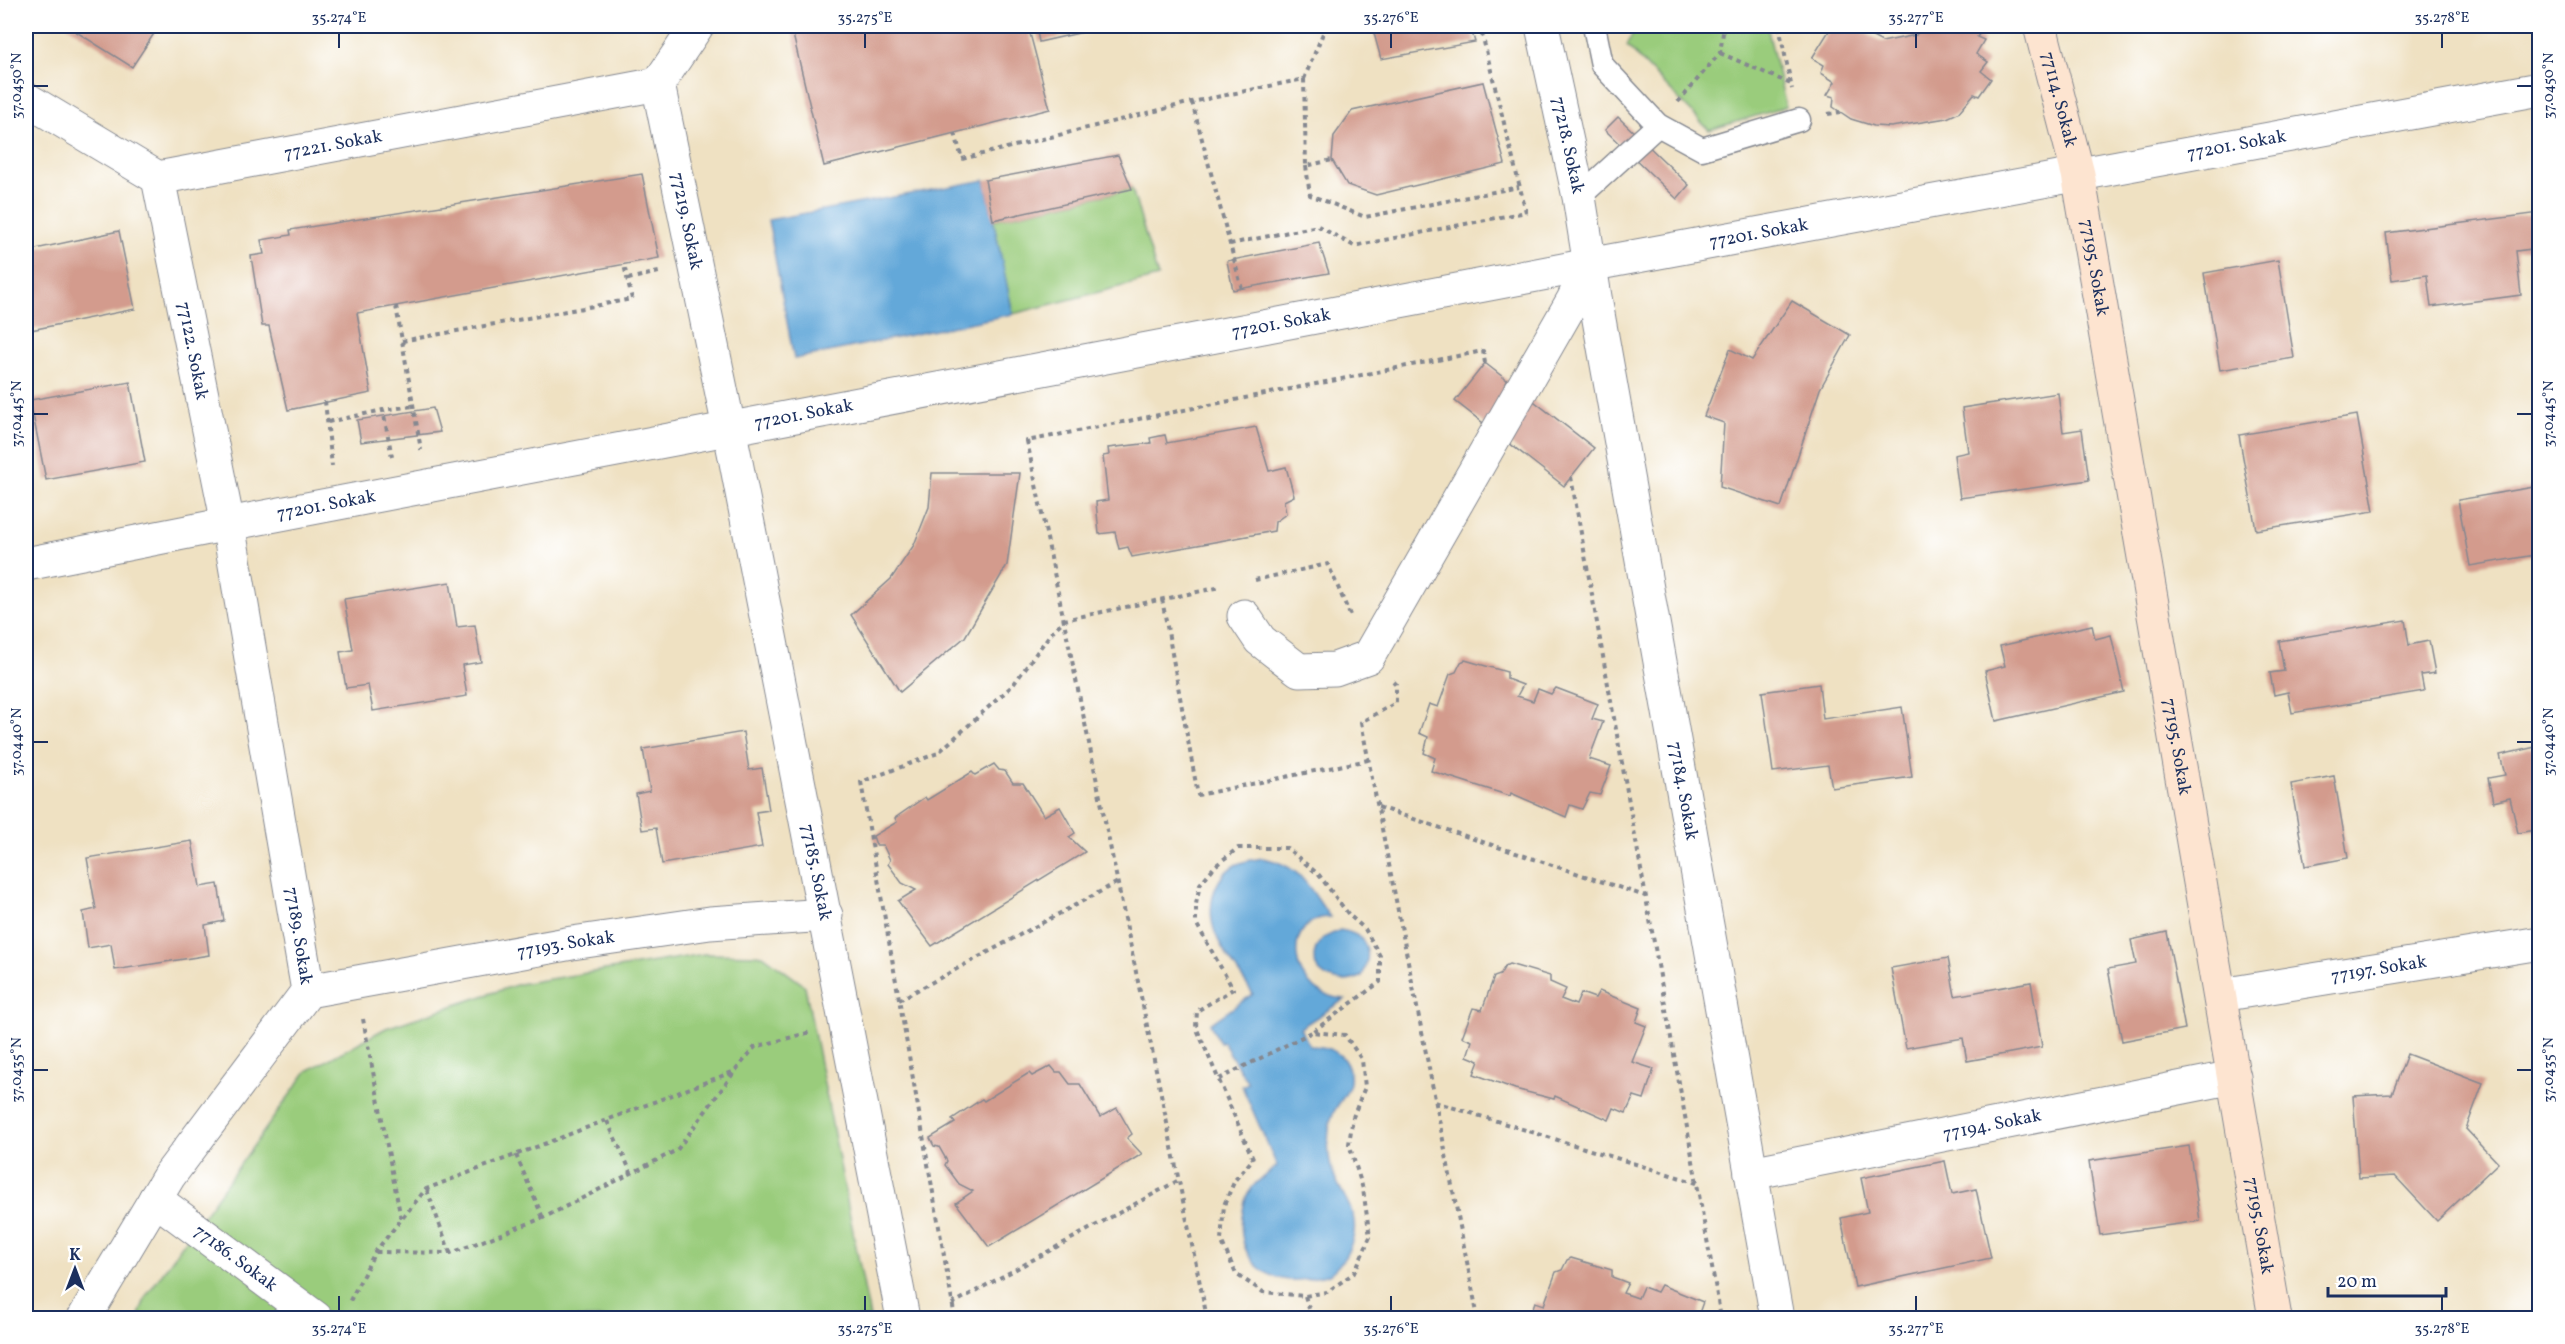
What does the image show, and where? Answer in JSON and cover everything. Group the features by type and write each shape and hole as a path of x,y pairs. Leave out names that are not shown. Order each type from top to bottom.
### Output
{"main road":[{"name":"77114. Sokak","path":"2040,26 2078,174"},
{"name":"77195. Sokak","path":"2078,174 2275,1318"}],"street":[{"path":"658,84 697,26"},
{"name":"77218. Sokak","path":"1542,26 1579,196 1590,265"},
{"name":"77221. Sokak","path":"158,178 658,84"},
{"name":"77219. Sokak","path":"658,84 730,428"},
{"name":"77201. Sokak","path":"26,564 1590,265 2540,89"},
{"path":"26,99 158,178"},
{"name":"77122. Sokak","path":"158,178 228,524"},
{"path":"1244,616 1260,640 1299,670 1335,669 1368,657 1573,300 1590,265"},
{"name":"77184. Sokak","path":"1590,265 1778,1318"},
{"name":"77185. Sokak","path":"730,428 903,1318"},
{"name":"77189. Sokak","path":"84,1318 169,1176 308,992 228,524"},
{"name":"77193. Sokak","path":"308,992 572,943 687,926 826,915"},
{"name":"77197. Sokak","path":"2221,995 2540,943"},
{"name":"77194. Sokak","path":"1751,1173 2234,1077"},
{"name":"77186. Sokak","path":"154,1199 316,1318"}],"lane":[{"path":"1594,26 1602,65 1658,125 1702,149 1798,120"},
{"path":"1579,196 1658,125"}],"path":[{"path":"1326,26 1304,78 1306,166 1310,195 1365,217 1519,187"},
{"path":"1230,244 1318,226 1354,246 1526,212 1480,26"},
{"path":"1658,125 1720,53 1724,26"},
{"path":"1720,53 1791,84"},
{"path":"955,133 962,159 1192,102 1304,78"},
{"path":"1192,102 1243,294"},
{"path":"1306,166 1332,160"},
{"path":"402,341 632,299 624,265"},
{"path":"396,306 422,454"},
{"path":"1207,1318 1027,441 1483,351 1485,363"},
{"path":"325,401 333,472"},
{"path":"328,422 413,406"},
{"path":"383,410 392,460"},
{"path":"1571,477 1721,1318"},
{"path":"1162,599 1198,795 1368,760"},
{"path":"955,1318 861,782 938,753 1013,685 1051,633 1064,620"},
{"path":"1396,684 1396,703 1361,722 1478,1318"},
{"path":"1377,807 1645,896"},
{"path":"1219,1079 1312,1032 1380,982 1380,956 1365,929 1349,915 1319,875 1287,849 1238,849 1215,866 1200,884 1196,904 1196,923 1233,989 1197,1011 1196,1027 1253,1159 1235,1180 1224,1205 1221,1240 1236,1274 1263,1293 1305,1296 1328,1292 1354,1274 1370,1237 1363,1189 1349,1144 1353,1117 1365,1087 1362,1060 1345,1035 1312,1032"},
{"path":"899,1000 1118,882"},
{"path":"356,983 401,1219"},
{"path":"375,1252 451,1253 543,1218 677,1149 755,1047 846,1022"},
{"path":"341,1292 351,1299 375,1252 426,1189 735,1071"},
{"path":"1435,1102 1696,1183"},
{"path":"607,1121 631,1172"},
{"path":"516,1155 543,1218"},
{"path":"952,1304 1179,1180"},
{"path":"426,1189 451,1253"},
{"path":"1305,1296 1312,1318"}],"green space":[{"path":"1636,26 1767,26 1786,107 1709,130 1627,46"},
{"path":"1132,189 1158,277 1013,314 993,220"},
{"path":"704,954 763,955 805,986 870,1318 138,1318 146,1296 307,1071 386,1028 519,984"}],"water":[{"path":"985,180 1013,314 794,359 768,220"},
{"path":"1262,858 1276,861 1295,872 1303,879 1330,917 1314,920 1304,929 1298,942 1297,957 1301,971 1311,984 1325,994 1345,999 1300,1028 1310,1046 1322,1047 1339,1054 1349,1070 1350,1084 1333,1113 1328,1147 1336,1180 1352,1212 1354,1235 1346,1256 1332,1272 1299,1280 1270,1275 1250,1257 1244,1244 1241,1228 1247,1195 1256,1183 1277,1166 1242,1086 1248,1083 1223,1042 1220,1043 1210,1024 1253,994 1216,935 1212,915 1213,896 1221,878 1227,871 1235,865"},
{"path":"1340,930 1357,936 1366,946 1367,960 1362,976 1351,980 1340,981 1330,978 1316,967 1314,958 1316,948 1323,938"}],"building":[{"path":"67,26 159,26 132,67"},
{"path":"791,26 1028,26 1050,109 824,166"},
{"path":"1036,26 1110,26 1039,42"},
{"path":"1372,26 1470,26 1475,42 1381,59"},
{"path":"1832,26 1852,26 1882,42 1916,35 1922,26 1985,26 1977,37 1984,40 1976,54 1988,62 1981,71 1991,79 1979,96 1974,94 1958,113 1947,118 1891,127 1874,126 1851,119 1833,107 1834,97 1827,95 1835,82 1821,73 1824,65 1812,58"},
{"path":"1483,82 1505,164 1376,195 1347,185 1332,160 1334,136 1352,111"},
{"path":"1618,117 1689,185 1677,199 1605,130"},
{"path":"1118,155 1132,189 993,220 985,180"},
{"path":"642,174 659,258 357,313 371,393 288,410 269,326 262,326 251,256 264,254 261,240 291,235 290,230"},
{"path":"2540,213 2540,248 2516,251 2521,295 2431,307 2427,275 2392,280 2386,233"},
{"path":"119,231 135,309 26,331 26,251"},
{"path":"1319,243 1329,273 1233,290 1227,261"},
{"path":"2278,260 2294,358 2220,370 2204,273"},
{"path":"1792,301 1850,335 1820,389 1781,507 1720,487 1724,423 1704,416 1730,349 1752,360"},
{"path":"1485,363 1594,448 1564,486 1455,401"},
{"path":"130,382 145,462 46,480 30,400"},
{"path":"2058,393 2063,432 2082,429 2089,480 1960,498 1954,455 1968,452 1962,408"},
{"path":"433,408 440,432 361,442 357,420"},
{"path":"2357,415 2374,511 2256,530 2239,435"},
{"path":"1256,427 1269,471 1286,467 1294,496 1284,501 1286,514 1275,522 1274,531 1132,557 1128,547 1119,549 1115,532 1099,534 1096,502 1108,500 1103,456 1109,455 1108,448 1151,443 1150,438 1165,435 1167,443"},
{"path":"932,473 1020,473 1007,565 965,637 900,692 851,615 891,579 914,545 929,507"},
{"path":"2540,486 2540,554 2470,566 2458,500"},
{"path":"450,582 457,627 475,625 481,662 462,665 467,696 373,711 368,685 346,688 340,652 353,650 344,599"},
{"path":"2405,620 2409,645 2429,641 2435,673 2421,675 2424,691 2292,713 2288,692 2274,695 2270,673 2284,671 2279,641"},
{"path":"2092,625 2095,639 2111,635 2124,692 1996,721 1985,671 2005,666 2000,646"},
{"path":"1465,660 1507,672 1507,679 1523,685 1517,696 1533,701 1538,689 1551,694 1556,688 1598,704 1592,719 1603,722 1589,759 1611,766 1600,795 1590,793 1582,809 1570,805 1566,817 1511,793 1510,796 1431,771 1435,758 1424,753 1428,737 1419,733 1429,704 1438,707 1450,674 1456,672 1461,662"},
{"path":"1819,684 1823,719 1902,707 1912,777 1832,788 1828,765 1773,772 1762,692"},
{"path":"743,732 749,770 762,768 769,810 756,812 762,847 662,864 656,828 642,830 636,794 650,791 643,749"},
{"path":"2540,746 2540,829 2518,833 2510,798 2493,802 2488,778 2505,775 2500,755"},
{"path":"994,764 999,770 1005,771 1013,783 1023,783 1044,816 1060,807 1075,833 1069,837 1085,852 932,946 898,901 916,890 902,883 888,864 890,860 883,845 876,845 873,836 897,822 895,818 925,797 927,800 972,772 975,775"},
{"path":"2334,776 2348,858 2305,866 2291,784"},
{"path":"192,841 200,887 218,884 224,921 205,925 209,955 115,970 111,944 88,948 83,912 96,909 87,858"},
{"path":"2167,932 2185,1029 2122,1041 2108,969 2136,964 2131,940"},
{"path":"1948,958 1955,996 2031,982 2042,1047 1967,1061 1963,1038 1906,1048 1891,968"},
{"path":"1509,964 1550,976 1550,982 1566,989 1561,999 1576,1005 1581,993 1595,998 1599,991 1641,1008 1636,1022 1646,1026 1632,1062 1654,1069 1644,1099 1634,1096 1626,1113 1614,1108 1609,1120 1555,1096 1554,1099 1515,1089 1474,1074 1479,1061 1467,1056 1472,1041 1462,1037 1473,1008 1482,1010 1494,977 1500,975 1505,966"},
{"path":"2407,1054 2483,1083 2466,1129 2498,1163 2437,1221 2395,1176 2359,1178 2353,1096 2392,1094"},
{"path":"1051,1066 1056,1072 1061,1072 1070,1084 1080,1084 1100,1117 1117,1108 1132,1134 1127,1138 1142,1154 989,1247 956,1203 973,1191 959,1184 945,1165 947,1161 939,1147 934,1146 930,1138 955,1123 952,1119 982,1099 984,1101 1029,1073 1032,1076"},
{"path":"2189,1146 2200,1221 2100,1235 2089,1161"},
{"path":"1945,1161 1952,1194 1976,1189 1991,1258 1855,1287 1841,1218 1868,1212 1861,1178"},
{"path":"1571,1258 1612,1270 1612,1277 1628,1283 1623,1293 1638,1298 1643,1287 1657,1292 1661,1285 1703,1302 1698,1316 1704,1318 1529,1318 1535,1302 1544,1305 1556,1272 1562,1270 1567,1260"}]}
